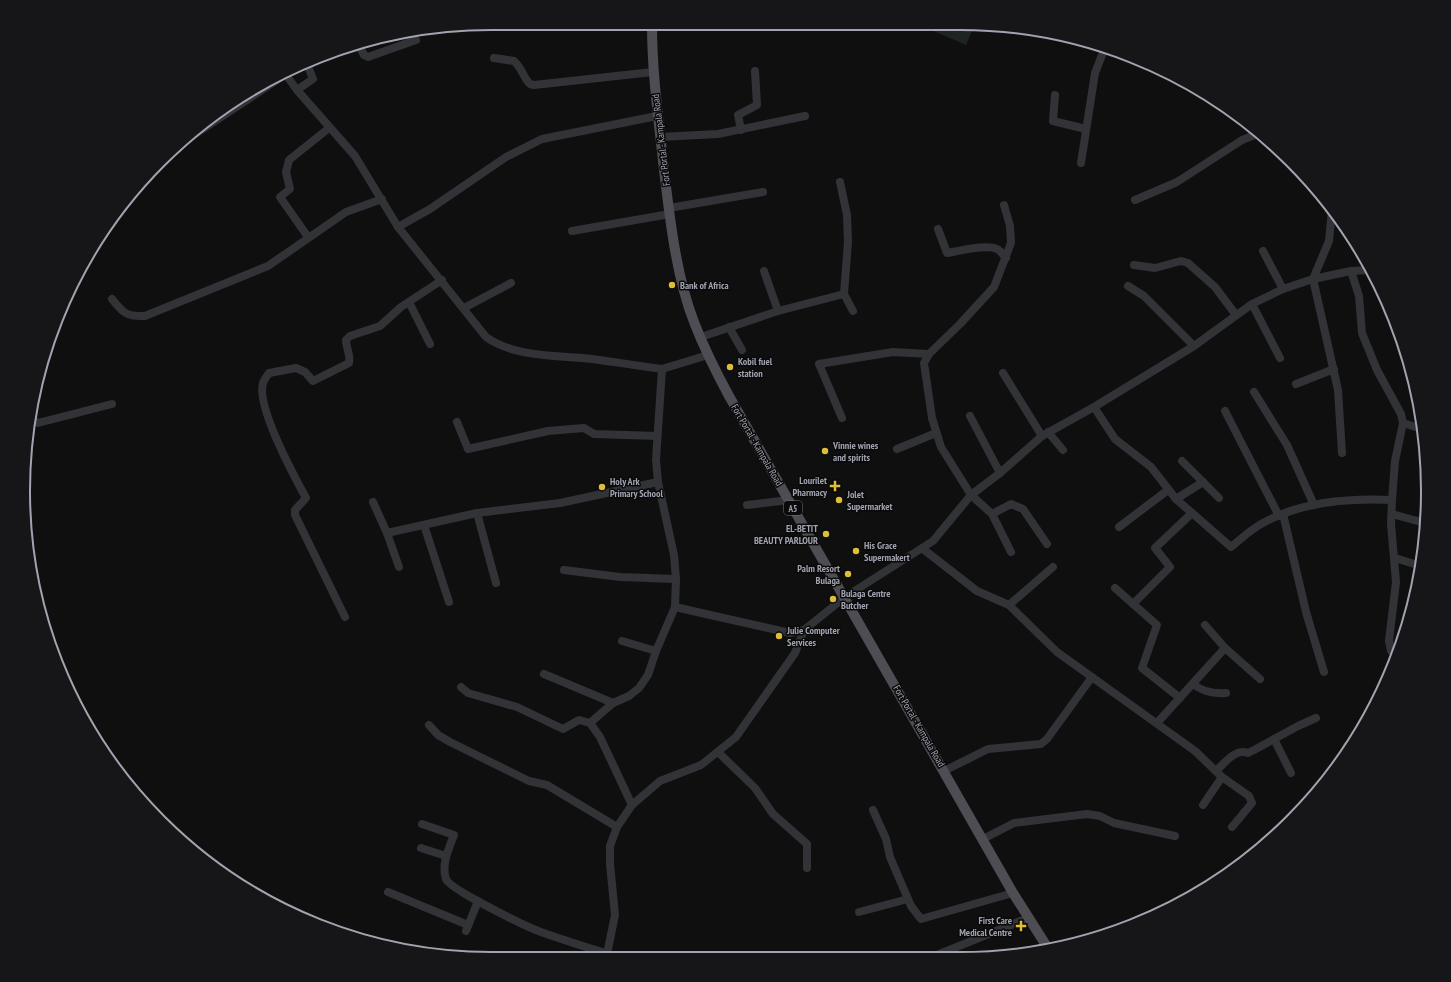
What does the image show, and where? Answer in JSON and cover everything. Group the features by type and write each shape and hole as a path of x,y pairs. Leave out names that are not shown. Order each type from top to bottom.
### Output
{"main road":[{"name":"Fort Portal - Kampala Road","path":"652,30 653,72 657,116 669,211 683,283 694,322 708,355 729,396 1013,893 1045,944"}],"street":[{"path":"361,49 364,55 368,57 416,40"},
{"path":"1081,163 1095,73 1103,53"},
{"path":"494,58 514,61 524,72 526,80 530,84 534,85 653,72"},
{"path":"297,90 313,79 309,68"},
{"path":"741,130 738,114 757,105 754,71"},
{"path":"288,78 329,128 355,156 398,227 464,308 481,333 502,346 541,356 592,359 662,369 708,355"},
{"path":"1055,95 1052,121 1086,129"},
{"path":"398,227 430,209 506,157 542,139 657,116"},
{"path":"660,137 718,134 806,116"},
{"path":"308,237 280,198 290,189 286,172 289,160 329,128"},
{"path":"1135,200 1177,182 1242,140 1254,135"},
{"path":"840,182 847,222 848,242 844,294 853,311"},
{"path":"572,231 763,192"},
{"path":"112,299 122,311 133,317 145,316 268,266 346,212 382,199"},
{"path":"1004,205 1010,226 1011,243 994,286 929,354 924,363 926,383 936,433 948,459 971,495 992,514 1011,552"},
{"path":"1331,218 1329,241 1312,279 1338,390 1342,453"},
{"path":"938,230 947,253 994,248 998,249 1006,258"},
{"path":"1262,251 1283,289"},
{"path":"1134,265 1155,268 1181,261 1188,263 1215,287 1236,315"},
{"path":"675,606 790,633 804,630 845,597 923,549 932,541 971,495 1000,473 1045,434 1094,407 1194,346 1252,304 1283,289 1312,279 1351,271 1364,270"},
{"path":"764,271 778,311"},
{"path":"1351,271 1359,296 1362,333 1377,370 1401,414 1403,422 1395,461 1392,500 1391,524 1395,558 1396,592 1389,641 1392,651"},
{"path":"345,617 295,515 295,510 306,498 266,413 262,396 263,383 269,373 296,368 305,372 313,381 343,367 349,363 350,360 346,340 350,336 380,326 409,302 442,280"},
{"path":"464,308 511,283"},
{"path":"1128,286 1144,296 1194,346"},
{"path":"701,337 778,311 844,294"},
{"path":"409,302 430,344"},
{"path":"1252,304 1280,358"},
{"path":"729,327 742,350"},
{"path":"842,418 819,364 893,352 929,354"},
{"path":"590,723 613,703 629,696 639,688 648,675 656,651 675,606 676,579 669,528 658,482 656,460 662,369"},
{"path":"1296,384 1334,369"},
{"path":"1003,373 1045,434 1063,450"},
{"path":"1254,392 1287,445 1314,505"},
{"path":"36,421 38,423 112,404"},
{"path":"1094,407 1115,439 1151,467 1176,499 1231,547 1262,523 1281,515 1314,505 1353,499 1392,500"},
{"path":"1225,411 1281,515 1306,612 1324,672"},
{"path":"970,416 1000,473"},
{"path":"457,422 468,449 548,431 584,428 594,434 657,436"},
{"path":"1403,422 1416,428"},
{"path":"897,449 936,433"},
{"path":"1182,461 1219,498"},
{"path":"387,533 476,513 560,502 658,482"},
{"path":"1176,499 1203,482"},
{"path":"1119,527 1168,490"},
{"path":"746,505 789,500"},
{"path":"373,502 387,533 399,567"},
{"path":"992,514 1011,504 1023,509 1047,544"},
{"path":"476,513 496,583"},
{"path":"1133,604 1170,566 1155,548 1192,514"},
{"path":"1392,514 1420,522"},
{"path":"424,525 449,602"},
{"path":"923,549 977,591 1009,605 1057,652 1195,751 1219,774 1249,796 1252,803 1232,827"},
{"path":"1395,558 1415,564"},
{"path":"1009,605 1052,568"},
{"path":"564,570 620,577 676,579"},
{"path":"1115,588 1157,625 1142,668 1180,698"},
{"path":"1205,625 1225,648 1260,679"},
{"path":"608,952 615,915 610,864 610,846 617,827 632,805 660,781 701,765 736,737 794,653 804,630"},
{"path":"622,641 656,651"},
{"path":"1157,723 1225,648"},
{"path":"544,674 613,703"},
{"path":"944,771 988,749 1041,744 1047,739 1092,678"},
{"path":"1193,684 1206,692 1215,694 1226,693"},
{"path":"461,687 468,693 517,707 563,729 579,720 590,723 600,737 632,805"},
{"path":"1203,804 1219,774 1237,752 1242,750 1248,753 1316,718"},
{"path":"429,725 438,735 450,742 529,781 547,785 617,827"},
{"path":"1274,739 1291,773"},
{"path":"719,752 755,788 773,814 807,844 807,868"},
{"path":"873,810 886,839 890,857 908,899 921,919 1013,893"},
{"path":"983,839 1014,823 1087,814 1100,816 1114,823 1175,836"},
{"path":"422,824 454,835 446,856 446,880 478,901 540,932 596,952"},
{"path":"421,848 446,856"},
{"path":"388,892 467,928 478,901"},
{"path":"859,912 908,899"},
{"path":"944,952 1028,918"}],"shaded area":[{"path":"931,30 972,30 966,45"}],"place":[{"name":"Bank of Africa","path":"672,285"},
{"name":"Kobil fuel station","path":"730,367"},
{"name":"Vinnie wines and spirits","path":"825,451"},
{"name":"Lourilet Pharmacy","path":"835,486"},
{"name":"Holy Ark Primary School","path":"602,487"},
{"name":"Jolet Supermarket","path":"839,500"},
{"name":"EL-BETIT BEAUTY PARLOUR","path":"826,534"},
{"name":"His Grace Supermakert","path":"856,551"},
{"name":"Palm Resort Bulaga","path":"848,574"},
{"name":"Bulaga Centre Butcher","path":"833,599"},
{"name":"Julie Computer Services","path":"779,636"},
{"name":"First Care Medical Centre","path":"1021,926"}]}
